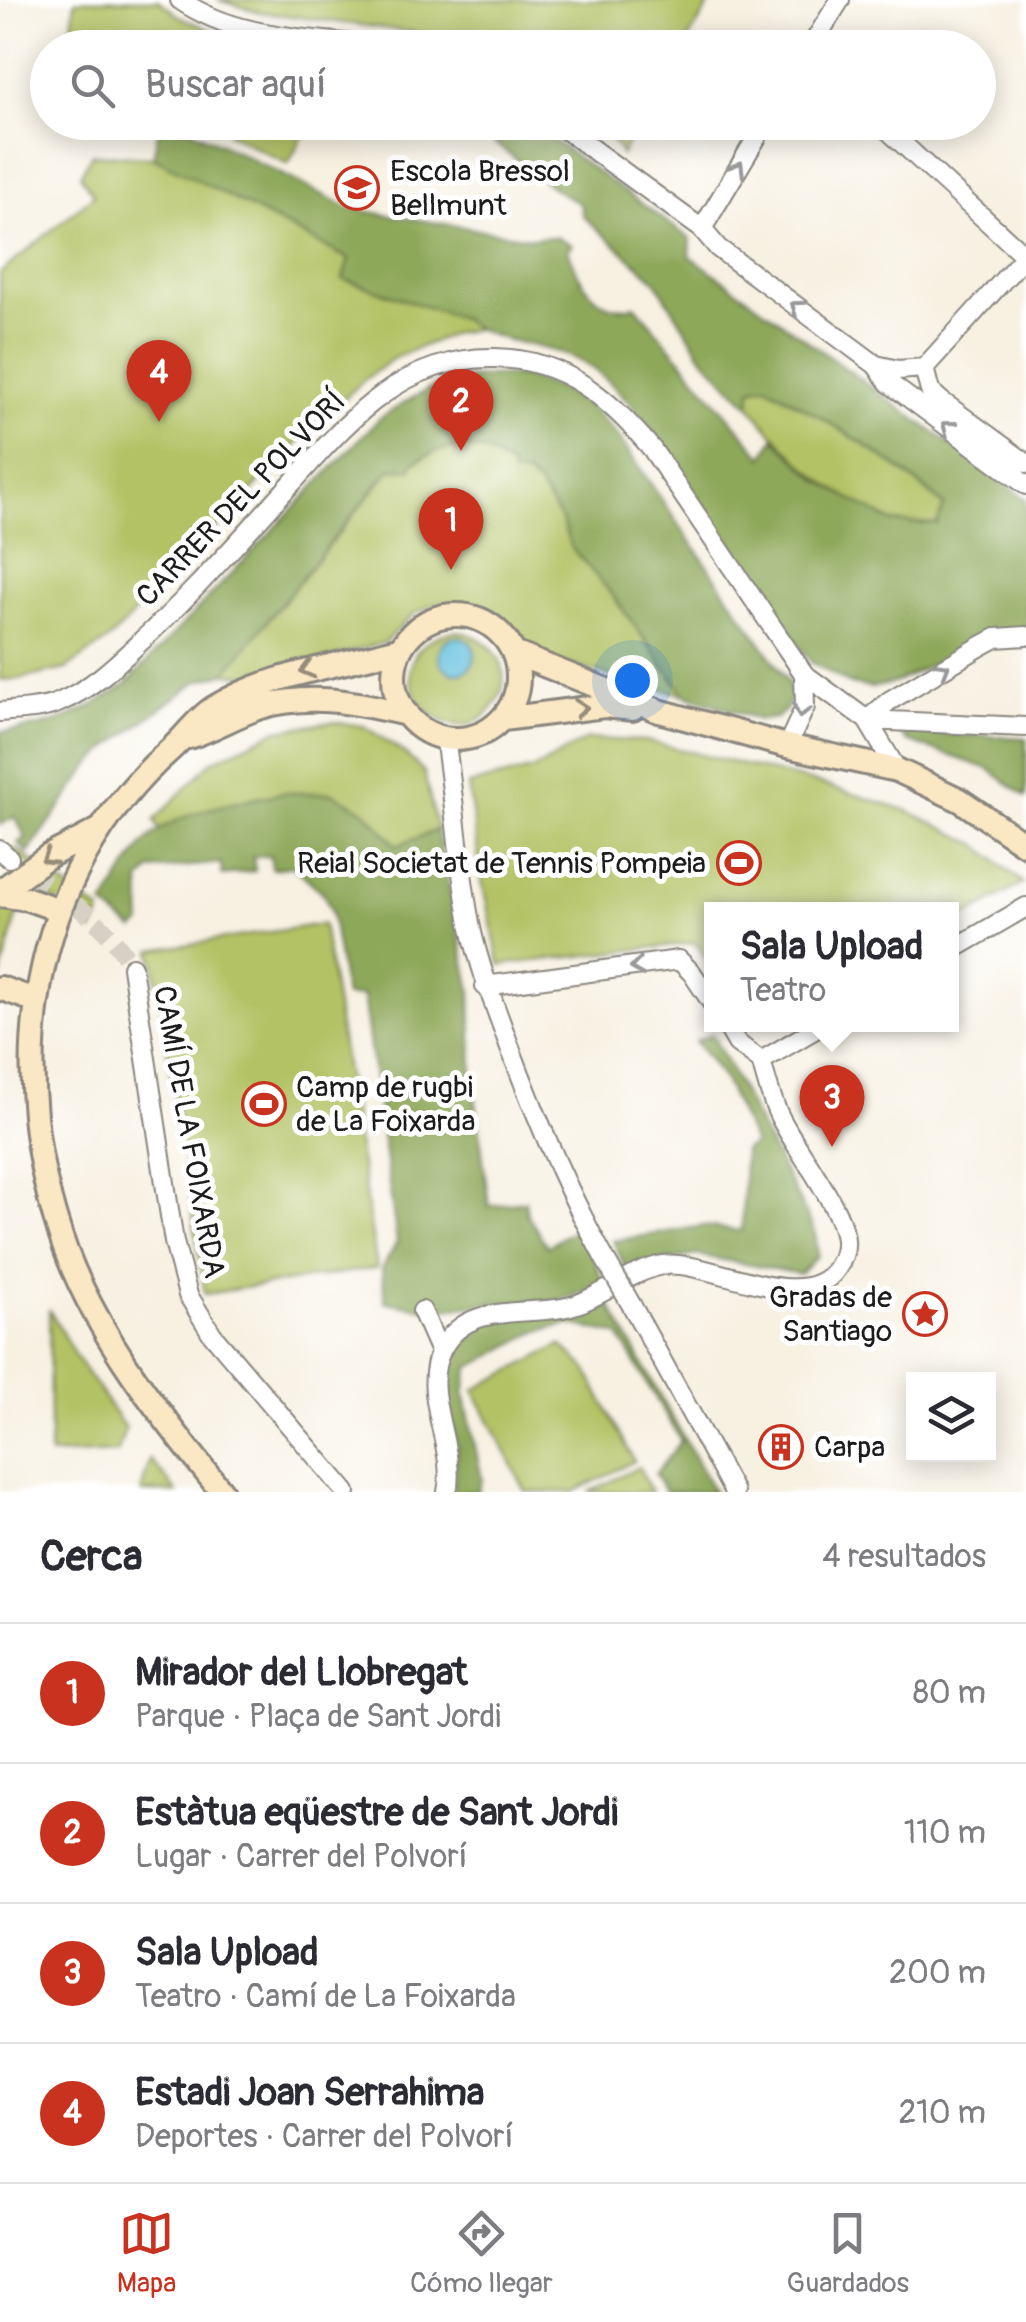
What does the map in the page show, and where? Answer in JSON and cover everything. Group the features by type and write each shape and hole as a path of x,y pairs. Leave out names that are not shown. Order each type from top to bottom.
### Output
{"street":[{"path":"180,0 222,23 248,30"},
{"path":"821,30 840,0"},
{"path":"580,140 876,364 898,370 924,368 1026,256 899,140"},
{"path":"702,229 755,140"},
{"name":"CARRER DEL POLVORÍ","path":"0,712 57,704 105,676 167,618 353,419 382,394 428,369 477,357 518,358 558,369 601,396 628,420 652,449 804,674 867,720 897,770"},
{"path":"876,364 888,383 1026,485"},
{"path":"924,368 930,391 1026,463"},
{"path":"449,615 469,616 488,623 514,653 518,688 503,719 486,732 466,738 445,738 417,726 407,714 394,682 401,648 414,632 430,620 449,615"},
{"path":"867,720 888,701 996,638 1026,636"},
{"path":"222,1492 166,1422 109,1338 67,1253 35,1127 31,1078 37,1001 46,951 59,910 99,830 123,797 210,710 247,690 312,668 363,660 401,648"},
{"path":"514,653 660,711 787,746 897,770 960,800 1026,845"},
{"path":"787,746 805,708 804,674"},
{"path":"182,740 260,708 293,700 336,700 407,714"},
{"path":"503,719 604,706 660,711"},
{"path":"867,720 1026,727"},
{"path":"445,738 455,834 485,986 569,1194 734,1492"},
{"path":"0,893 47,858 99,830"},
{"path":"0,893 59,910"},
{"path":"959,946 1026,906"},
{"path":"485,986 679,960 704,992"},
{"name":"CAMÍ DE LA FOIXARDA","path":"132,966 174,1242 188,1296 212,1334 346,1492"},
{"path":"0,988 37,1001"},
{"path":"447,1492 449,1463 436,1377 440,1352 450,1338 476,1320 508,1310 569,1307 664,1265 782,1287 813,1286 827,1280 843,1256 844,1230 775,1108 761,1062 737,1043 731,1032"},
{"path":"761,1062 811,1032"},
{"path":"422,1311 440,1352"}],"green space":[{"path":"75,0 158,0 179,16 210,30 74,30"},
{"path":"218,0 712,0 694,30 397,30 259,12"},
{"path":"156,140 212,140 352,209 530,238 558,237 572,245 568,249 572,260 591,293 610,306 635,305 763,457 774,438 818,480 892,522 937,524 944,505 858,441 766,385 751,389 750,406 702,356 655,280 583,216 580,204 491,140 553,140 691,239 690,256 1026,499 1026,631 944,659 894,683 871,688 850,684 811,662 649,426 593,369 561,353 492,335 460,318 343,279 349,259 153,157"},
{"path":"242,140 301,140 288,164"},
{"path":"612,140 628,140 622,155"},
{"path":"92,154 153,157 349,259 344,279 460,318 475,329 452,334 394,358 364,380 302,438 111,638 66,669 0,680 0,273 94,195 80,175"},
{"path":"520,375 560,389 590,406 619,438 789,683 791,699 786,710 776,718 759,720 685,695 611,593 571,547 562,521 538,484 525,474 512,474 512,467 487,453 450,448 425,456 411,469 390,469 225,673 198,681 109,747 89,767 28,853 18,843 26,838 15,817 0,825 0,732 66,718 125,685 379,419 445,383"},
{"path":"765,385 858,441 924,488 944,506 937,525 890,521 849,500 812,473 750,406 751,389"},
{"path":"455,446 485,451 538,484 562,521 571,547 611,593 685,695 556,662 530,647 491,609 456,602 414,614 384,643 257,677 225,673 391,469 411,469 412,464 438,449"},
{"path":"455,631 479,639 496,654 504,676 502,688 497,701 478,721 457,725 437,718 420,703 411,683 412,662 426,643","holes":["452,638 473,647 474,659 469,669 453,673 443,665 440,656 447,641"]},
{"path":"333,722 364,726 424,772 437,830 397,846 365,811 207,809 160,830 154,821 212,761 277,730"},
{"path":"901,734 1026,738 1026,797 989,769 907,741"},
{"name":"Reial Societat de Tennis Pompeia","path":"587,739 646,741 814,782 906,810 977,844 1023,883 959,921 959,902 704,902 704,956 696,943 500,965 482,882 468,785 535,769"},
{"path":"282,793 332,793 365,811 397,846 437,830 471,990 473,1079 489,1206 525,1201 527,1214 547,1247 579,1226 605,1285 559,1301 434,1310 385,1302 382,1269 397,1242 363,996 345,997 331,910 323,893 293,866 272,869 270,856 253,857 255,871 222,875 221,863 151,870 140,881 142,923 134,930 104,906 138,852 155,833 208,809"},
{"path":"16,849 101,912 93,931 6,864"},
{"path":"0,905 20,905 1,976 0,975"},
{"name":"Camp de rugbi de La Foixarda","path":"323,924 377,1268 205,1294 152,950"},
{"path":"712,1034 815,1231 818,1255 800,1274 696,1255 626,1269 613,1241 703,1226 742,1231 744,1150 754,1144 723,1078 695,1041"},
{"path":"606,1298 714,1492 665,1492 655,1474 681,1441 619,1335 569,1324 535,1332 469,1368 464,1394 482,1479 478,1492 453,1492 457,1446 448,1406 447,1367 462,1344 486,1323"},
{"path":"49,1309 74,1354 125,1428 118,1452 50,1455"},
{"path":"561,1345 585,1367 634,1461 574,1492 526,1492 474,1390"},
{"path":"150,1459 177,1492 141,1492"},
{"path":"639,1467 651,1492 589,1492"}],"water":[{"path":"457,637 469,643 475,655 469,667 457,673 445,667 439,655 445,643"}],"tunnel":[{"path":"9,858 93,919 132,967"}],"place":[{"name":"Escola Bressol Bellmunt","path":"357,188"},
{"name":"Estadi Joan Serrahima","path":"159,422"},
{"name":"Estàtua eqüestre de Sant Jordi","path":"461,451"},
{"name":"Mirador del Llobregat","path":"451,570"},
{"name":"Reial Societat de Tennis Pompeia","path":"739,863"},
{"name":"Camp de rugbi de La Foixarda","path":"264,1104"},
{"name":"Sala Upload","path":"832,1147"},
{"name":"Gradas de Santiago","path":"925,1314"},
{"name":"Carpa","path":"781,1447"}]}
